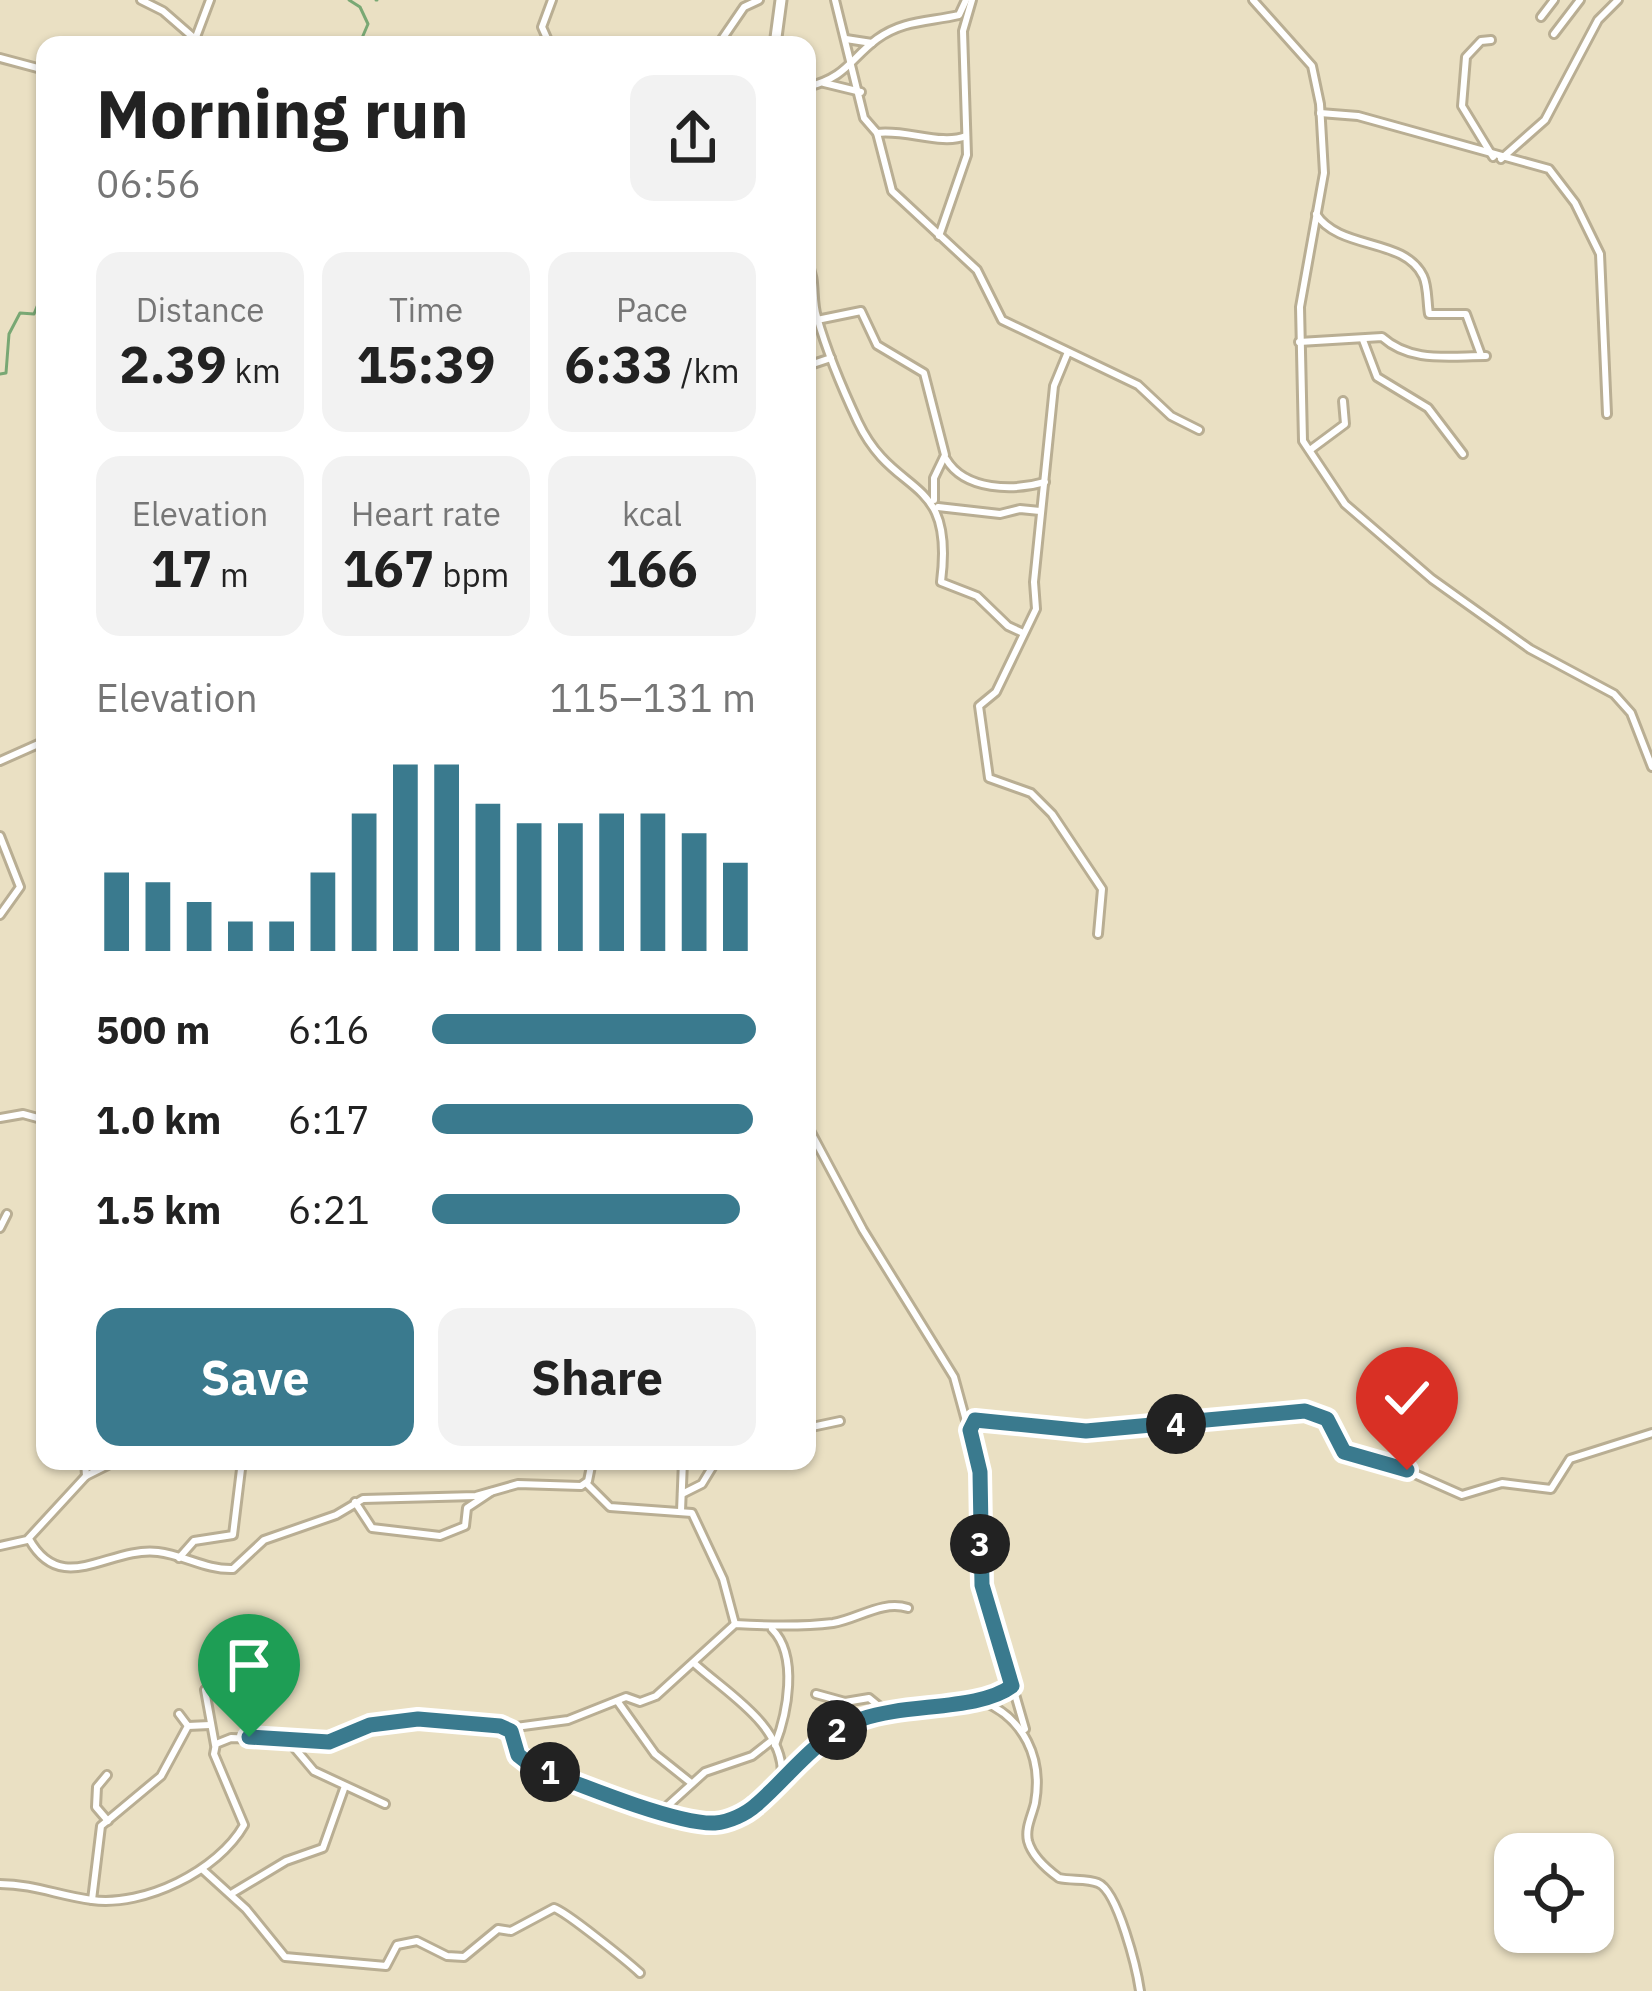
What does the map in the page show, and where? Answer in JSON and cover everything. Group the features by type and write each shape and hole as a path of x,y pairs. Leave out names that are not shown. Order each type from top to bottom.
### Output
{"street":[{"path":"141,0 163,10 188,36"},
{"path":"196,36 210,0"},
{"path":"546,36 542,27 552,0"},
{"path":"724,36 744,8 759,0"},
{"path":"776,36 781,0"},
{"path":"835,0 861,92 863,118 877,133 891,189 983,278 1002,320 1138,386 1173,418 1199,430"},
{"path":"816,85 853,64 872,43 917,19 959,14 969,0"},
{"path":"938,237 965,165 963,31 969,0"},
{"path":"1252,0 1312,66 1320,113 1324,173 1302,284 1301,434 1345,504 1432,579 1540,656 1614,694 1631,713 1652,767"},
{"path":"1541,17 1554,0"},
{"path":"1555,34 1580,0"},
{"path":"1497,158 1545,120 1595,26 1618,0"},
{"path":"846,39 872,43"},
{"path":"1491,40 1481,40 1466,57 1462,103 1497,158"},
{"path":"0,58 36,68"},
{"path":"824,83 861,92"},
{"path":"1320,113 1358,116 1549,170 1575,203 1600,253 1606,293 1600,343 1606,414"},
{"path":"877,133 911,131 963,140 968,133"},
{"path":"1299,342 1318,337 1382,337 1395,350 1445,359 1484,355 1466,314 1430,314 1422,274 1403,256 1332,233 1316,214"},
{"path":"818,320 861,310 877,345 921,370 953,470 986,485 1021,489 1045,482"},
{"path":"816,316 884,466 909,478 934,504 1000,514 1020,508 1041,511"},
{"path":"1363,340 1377,377 1428,408 1463,454"},
{"path":"1068,352 1054,386 1037,607 996,692 979,704 988,777 1031,794 1052,814 1102,889 1098,934"},
{"path":"816,363 831,358"},
{"path":"1310,450 1346,423 1343,401"},
{"path":"945,455 933,481 934,504 945,533 941,582 977,596 1008,626 1022,632"},
{"path":"0,760 36,745"},
{"path":"0,836 20,883 0,915"},
{"path":"0,1118 18,1114 36,1118"},
{"path":"816,1142 863,1230 946,1359 970,1430 980,1472 982,1585 1037,1777 1029,1843 1054,1876 1095,1882 1107,1889 1132,1950 1140,1991"},
{"path":"0,1228 8,1214"},
{"path":"970,1430 975,1420 985,1418 1033,1429 1086,1431 1305,1411 1327,1419 1344,1452 1392,1464 1460,1495 1509,1482 1549,1490 1572,1457 1652,1433"},
{"path":"816,1427 840,1421"},
{"path":"86,1470 86,1476"},
{"path":"0,1546 29,1539 86,1476 98,1470"},
{"path":"179,1558 194,1541 232,1535 241,1470"},
{"path":"586,1483 590,1470"},
{"path":"681,1511 683,1470"},
{"path":"682,1494 702,1484 711,1470"},
{"path":"29,1539 43,1559 69,1570 133,1553 237,1568 264,1540 336,1515 355,1502 445,1493 476,1496 493,1490 586,1483 610,1507 681,1511 696,1518 735,1624"},
{"path":"355,1502 373,1528 440,1535 465,1526 467,1508 493,1490"},
{"path":"215,1745 238,1738 334,1742 370,1725 418,1719 508,1728 562,1721 617,1702 656,1696 735,1624 814,1625 864,1611 908,1608"},
{"path":"663,1810 690,1783 773,1743 787,1700 786,1649 770,1626"},
{"path":"695,1664 749,1707 773,1743 782,1779"},
{"path":"508,1728 518,1755 532,1766 688,1821 723,1822 755,1805 838,1730 886,1712 982,1701 1012,1684"},
{"path":"0,1884 92,1900 164,1891 202,1869 244,1825 215,1745 205,1690"},
{"path":"816,1694 845,1702 867,1697 886,1712"},
{"path":"982,1701 1004,1711 1025,1732"},
{"path":"617,1702 655,1754 690,1783"},
{"path":"179,1714 188,1726"},
{"path":"761,1724 781,1718"},
{"path":"188,1726 211,1724"},
{"path":"92,1900 99,1833 163,1773 188,1726"},
{"path":"287,1739 308,1766 386,1804"},
{"path":"107,1775 97,1787 95,1807 108,1821"},
{"path":"231,1894 286,1861 323,1848 345,1786"},
{"path":"202,1869 231,1894 282,1954 309,1963 386,1966 398,1945 411,1941 451,1958 464,1958 498,1929 512,1931 554,1908 566,1912 578,1930 607,1944 640,1973"}],"waterway":[{"path":"349,0 360,7 368,24 363,36"},
{"path":"0,374 6,373 9,334 20,313 34,314 36,309"}],"route":[{"path":"249,1737 329,1742 370,1725 418,1719 500,1726 511,1731 518,1755 532,1766 683,1820 723,1822 755,1805 811,1751 846,1726 923,1704 982,1701 1012,1686 982,1585 977,1508 980,1472 970,1430 975,1420 1086,1431 1305,1411 1327,1419 1344,1452 1407,1470"}]}
